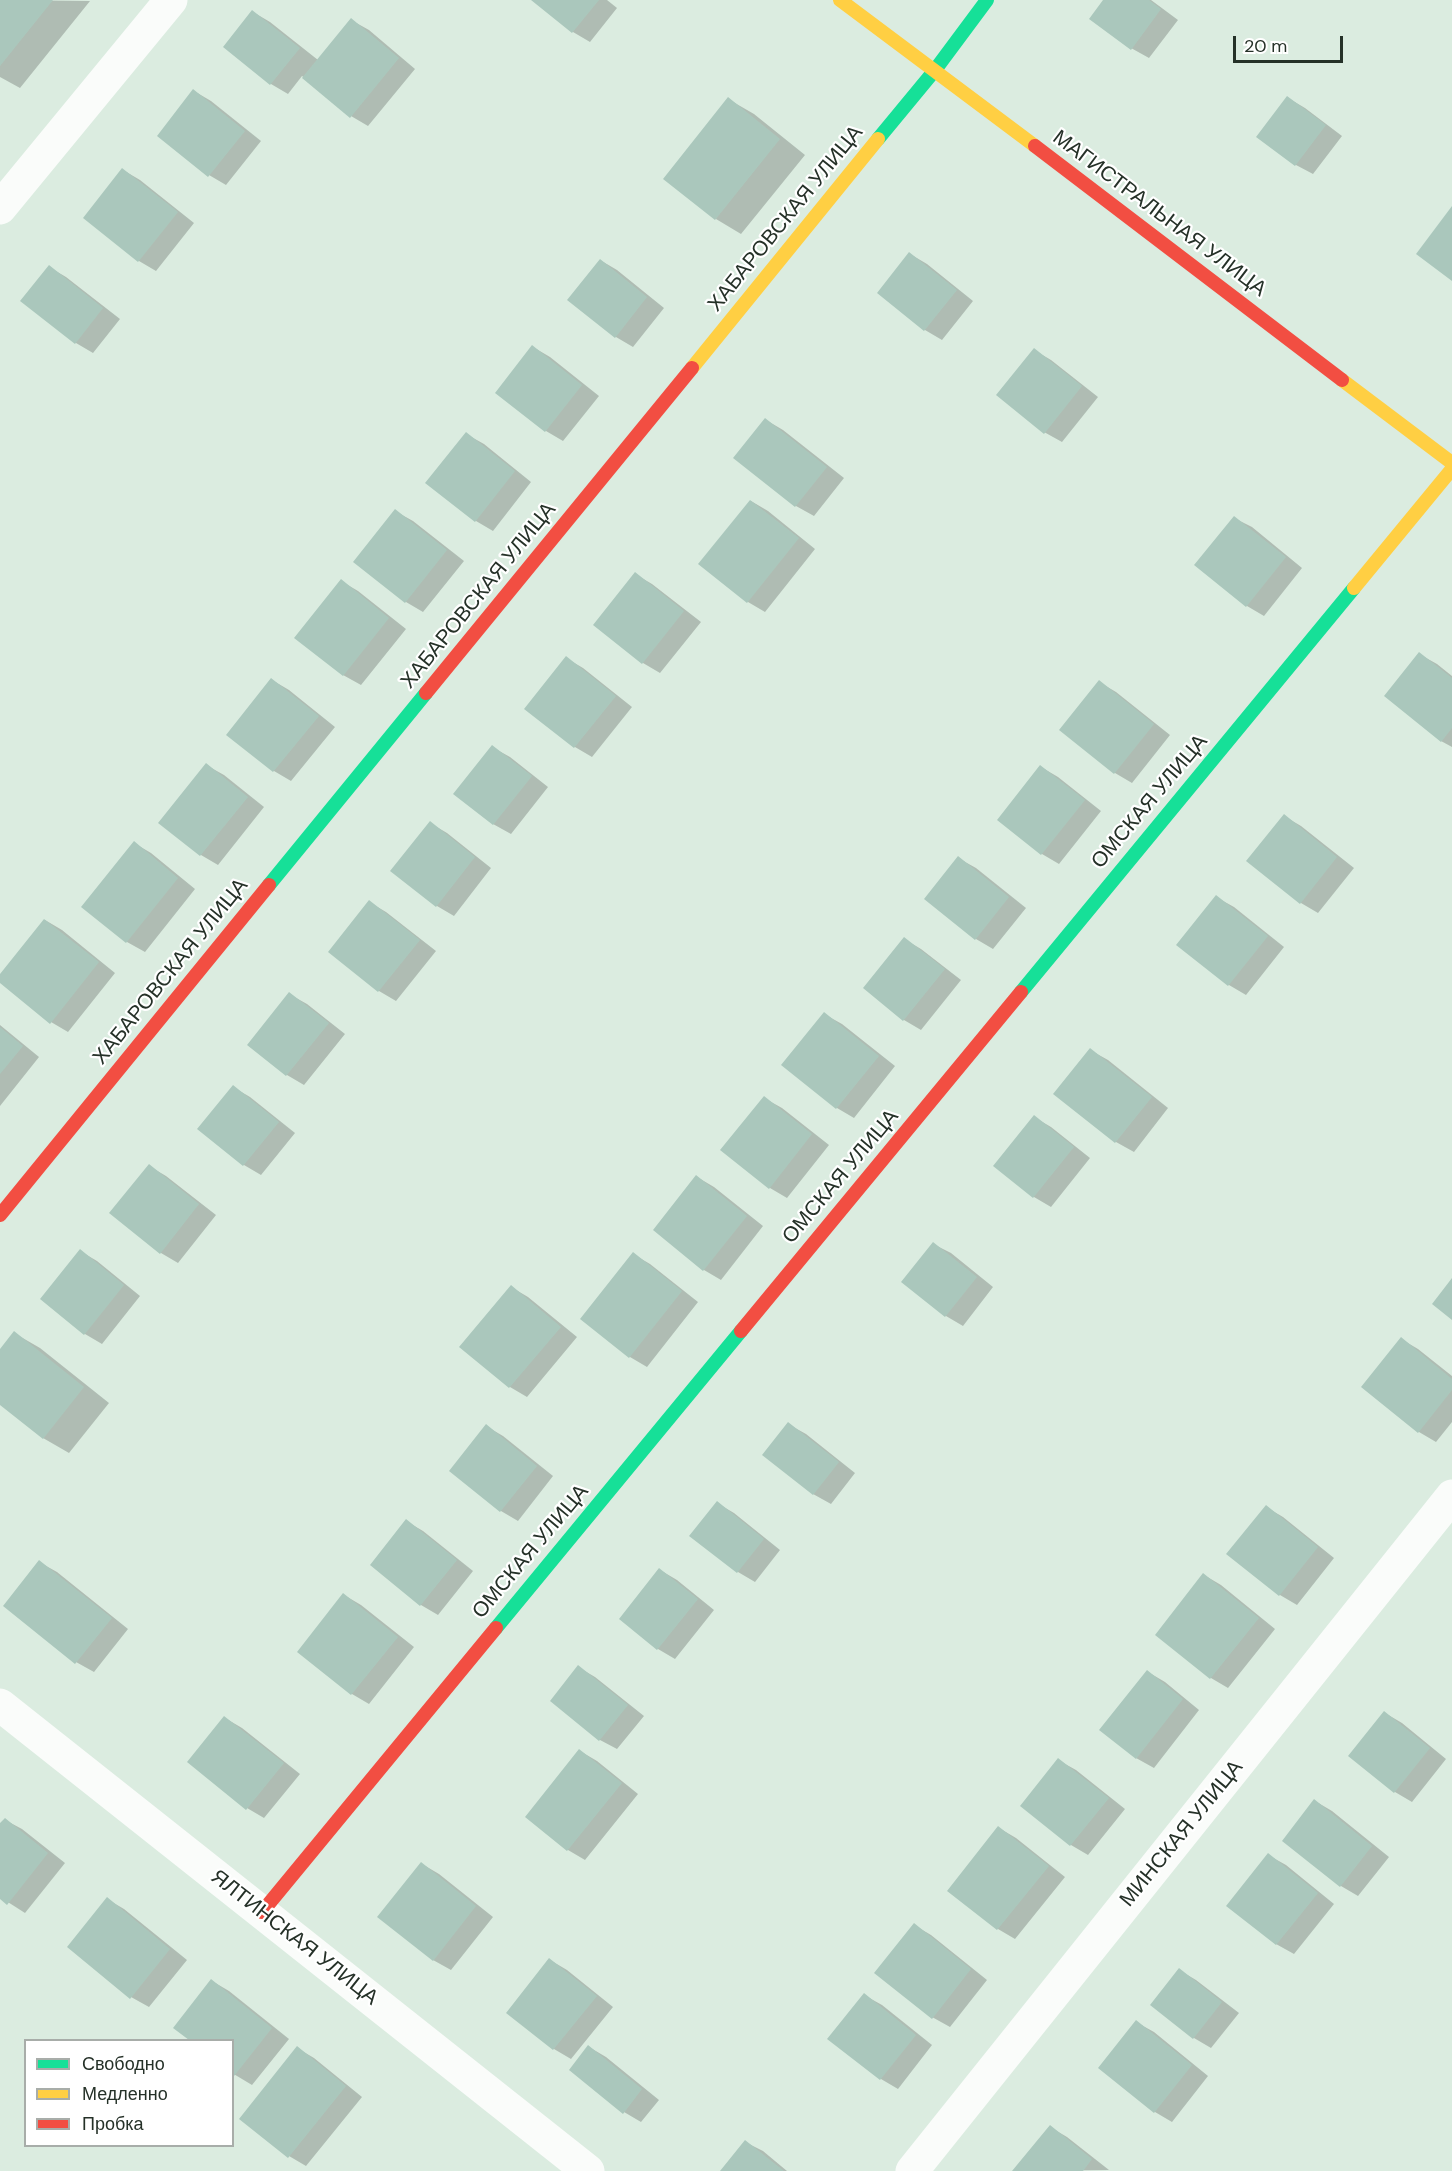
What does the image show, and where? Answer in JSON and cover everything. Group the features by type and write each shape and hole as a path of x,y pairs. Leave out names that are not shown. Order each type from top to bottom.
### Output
{"street":[{"path":"0,208 171,0"},
{"name":"МАГИСТРАЛЬНАЯ УЛИЦА","path":"840,0 1452,463"},
{"name":"ХАБАРОВСКАЯ УЛИЦА","path":"0,1215 935,70 987,0"},
{"name":"ОМСКАЯ УЛИЦА","path":"262,1912 1452,469"},
{"name":"МИНСКАЯ УЛИЦА","path":"912,2171 1452,1496"},
{"name":"ЯЛТИНСКАЯ УЛИЦА","path":"0,1706 588,2171"}],"building":[{"path":"0,0 53,0 0,66"},
{"path":"531,0 599,0 572,33"},
{"path":"1103,0 1149,0 1161,9 1131,50 1089,19"},
{"path":"252,10 300,48 270,85 223,47"},
{"path":"351,18 399,58 350,118 302,78"},
{"path":"193,89 245,131 208,177 157,136"},
{"path":"1287,96 1326,125 1295,166 1256,137"},
{"path":"728,97 780,139 715,220 663,179"},
{"path":"122,168 178,212 138,262 83,218"},
{"path":"1452,206 1452,281 1416,254"},
{"path":"909,252 957,290 924,331 877,293"},
{"path":"600,259 647,297 615,338 567,300"},
{"path":"49,265 103,308 75,344 20,301"},
{"path":"532,345 582,385 545,432 495,393"},
{"path":"1034,348 1082,386 1044,434 996,395"},
{"path":"765,418 827,467 795,507 733,458"},
{"path":"466,432 515,471 475,522 425,483"},
{"path":"750,500 799,538 747,603 698,564"},
{"path":"395,509 447,550 405,603 353,562"},
{"path":"1234,516 1286,557 1246,607 1194,565"},
{"path":"635,572 684,611 642,664 593,625"},
{"path":"341,579 389,618 343,676 294,638"},
{"path":"1419,652 1452,678 1452,728 1441,742 1384,696"},
{"path":"566,656 616,696 574,748 524,709"},
{"path":"271,678 319,716 273,772 226,735"},
{"path":"1099,680 1154,724 1114,774 1059,730"},
{"path":"492,745 532,776 493,825 453,794"},
{"path":"206,763 248,797 200,856 158,823"},
{"path":"1040,765 1085,800 1041,855 997,820"},
{"path":"1284,814 1337,857 1300,904 1246,861"},
{"path":"430,821 475,857 436,907 390,871"},
{"path":"134,841 178,878 126,943 81,907"},
{"path":"958,856 1009,897 975,940 924,899"},
{"path":"1216,895 1268,936 1228,986 1176,945"},
{"path":"369,900 420,940 378,992 328,952"},
{"path":"44,919 99,962 50,1024 0,983 0,974"},
{"path":"904,937 945,969 903,1021 863,988"},
{"path":"289,992 329,1023 286,1076 247,1045"},
{"path":"824,1012 879,1056 836,1109 781,1065"},
{"path":"0,1027 23,1046 0,1074"},
{"path":"1090,1048 1152,1097 1115,1143 1053,1094"},
{"path":"233,1085 279,1122 243,1166 197,1129"},
{"path":"764,1096 812,1134 769,1189 720,1150"},
{"path":"1034,1115 1074,1147 1033,1198 993,1166"},
{"path":"149,1164 199,1204 160,1254 109,1213"},
{"path":"696,1175 747,1216 703,1271 653,1230"},
{"path":"933,1242 977,1277 945,1317 901,1282"},
{"path":"80,1249 124,1285 84,1335 40,1299"},
{"path":"633,1252 682,1291 629,1358 580,1319"},
{"path":"1452,1278 1452,1320 1432,1304"},
{"path":"511,1285 561,1327 509,1388 459,1347"},
{"path":"14,1331 84,1387 43,1439 0,1405 0,1349"},
{"path":"1401,1337 1452,1379 1452,1390 1418,1433 1361,1387"},
{"path":"788,1422 839,1462 813,1495 762,1455"},
{"path":"486,1424 537,1466 500,1512 449,1471"},
{"path":"717,1501 764,1539 737,1573 689,1536"},
{"path":"1266,1505 1318,1547 1279,1596 1226,1554"},
{"path":"406,1519 457,1560 420,1606 370,1565"},
{"path":"39,1560 112,1618 75,1664 3,1606"},
{"path":"659,1568 698,1599 657,1650 619,1619"},
{"path":"1203,1573 1259,1618 1210,1679 1155,1635"},
{"path":"343,1593 398,1637 351,1695 297,1652"},
{"path":"578,1665 628,1705 599,1741 550,1701"},
{"path":"1147,1670 1183,1699 1136,1759 1099,1730"},
{"path":"1384,1711 1430,1748 1394,1793 1348,1756"},
{"path":"224,1716 284,1763 246,1810 187,1762"},
{"path":"579,1749 622,1783 567,1851 525,1817"},
{"path":"1058,1758 1109,1798 1070,1846 1020,1806"},
{"path":"1314,1799 1372,1846 1340,1887 1282,1841"},
{"path":"5,1818 48,1853 7,1905 0,1899 0,1823"},
{"path":"998,1826 1049,1866 997,1930 947,1891"},
{"path":"1268,1853 1318,1893 1276,1945 1226,1906"},
{"path":"421,1862 476,1906 433,1961 377,1917"},
{"path":"107,1897 170,1949 130,1999 67,1947"},
{"path":"914,1923 971,1969 932,2019 874,1973"},
{"path":"549,1958 597,1996 553,2050 506,2013"},
{"path":"1179,1968 1222,2002 1193,2039 1150,2005"},
{"path":"211,1979 272,2028 234,2076 234,2039 188,2039 173,2028"},
{"path":"864,1993 916,2035 880,2080 827,2039"},
{"path":"1136,2020 1192,2065 1154,2113 1098,2068"},
{"path":"588,2045 642,2089 623,2114 569,2070"},
{"path":"297,2046 346,2086 288,2158 239,2119"},
{"path":"1050,2125 1092,2159 1083,2171 1012,2171"},
{"path":"745,2140 784,2171 720,2171"}],"traffic: fast":[{"path":"878,139 935,70 987,0"},
{"path":"1021,992 1354,588"},
{"path":"269,885 426,693"},
{"path":"496,1628 741,1331"}],"traffic: slow":[{"path":"840,0 1035,146"},
{"path":"692,368 878,139"},
{"path":"1342,380 1452,463"},
{"path":"1354,588 1452,469"}],"traffic: jam":[{"path":"1035,146 1342,380"},
{"path":"426,693 692,368"},
{"path":"0,1215 269,885"},
{"path":"741,1331 1021,992"},
{"path":"262,1912 496,1628"}]}
